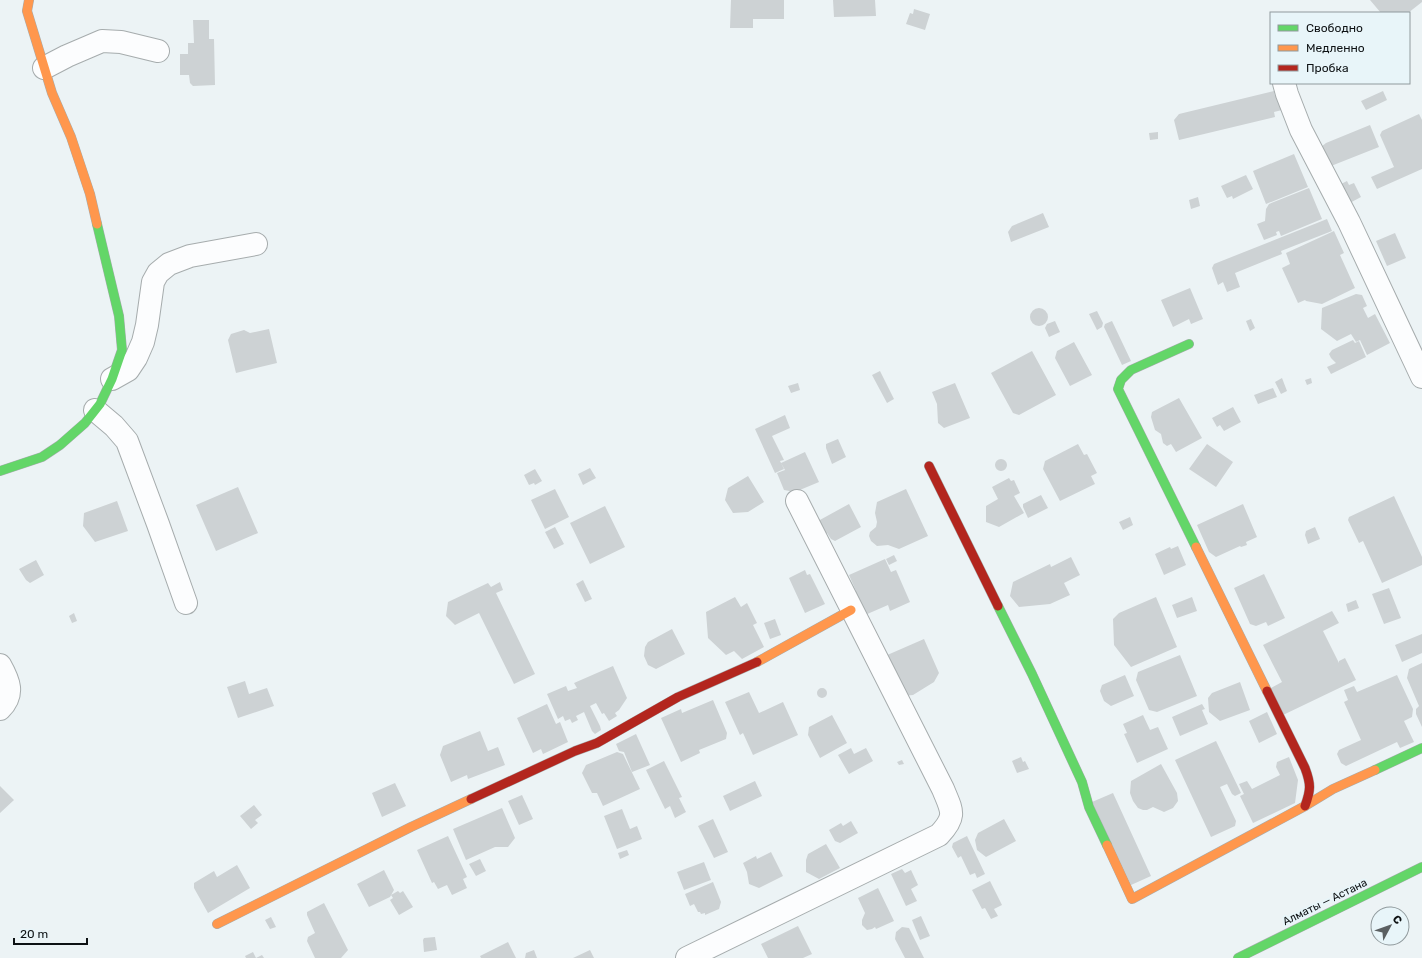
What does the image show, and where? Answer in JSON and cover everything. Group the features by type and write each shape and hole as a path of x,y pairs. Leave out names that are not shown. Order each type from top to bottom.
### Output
{"main road":[{"path":"0,471 42,457 60,445 85,423 100,404 112,379 122,350 119,316 90,194 71,137 52,93 44,68 27,11 29,0"},
{"path":"1189,344 1131,370 1121,380 1118,389 1305,768 1311,784 1310,793 1305,806"},
{"path":"929,466 1032,674 1082,782 1089,807 1132,899 1305,806 1333,789 1422,748"},
{"path":"217,924 411,827 597,742 678,697 759,661 851,610"},
{"name":"Алматы — Астана","path":"1238,958 1422,867"}],"street":[{"path":"44,68 102,41 122,42 158,52"},
{"path":"1284,84 1301,130 1349,222 1422,377"},
{"path":"112,379 128,370 136,358 143,342 153,282 158,273 169,264 190,256 256,244"},
{"path":"95,410 114,426 127,441 186,603"},
{"path":"687,958 939,835 948,826 951,818 952,810 943,789 797,501"},
{"path":"0,665 7,676 10,693 6,703 0,709"}],"building":[{"path":"731,0 784,0 784,19 753,19 753,28 730,28"},
{"path":"833,0 875,0 876,16 834,17"},
{"path":"1370,0 1422,0 1422,2 1409,12 1380,12"},
{"path":"914,9 930,14 925,30 906,24 910,13 913,14"},
{"path":"193,20 209,20 209,39 214,39 215,85 193,86 190,83 189,75 180,75 180,54 188,54 188,43 194,43"},
{"path":"1274,91 1275,96 1278,96 1282,110 1274,112 1275,117 1179,140 1174,120 1179,114"},
{"path":"1383,91 1387,100 1366,110 1361,101"},
{"path":"1419,114 1422,120 1422,169 1377,189 1371,177 1394,167 1380,135 1382,131"},
{"path":"1370,125 1379,147 1331,166 1321,147 1326,143"},
{"path":"1158,132 1158,139 1150,140 1149,133"},
{"path":"1294,154 1308,187 1266,204 1253,171"},
{"path":"1246,175 1253,189 1233,199 1232,196 1227,198 1221,186"},
{"path":"1347,181 1349,185 1354,183 1361,197 1346,205 1337,186"},
{"path":"1309,188 1322,219 1281,236 1279,231 1276,232 1277,235 1264,240 1257,224 1265,221 1266,209 1269,204"},
{"path":"1198,197 1200,206 1191,209 1189,200"},
{"path":"1043,213 1049,227 1011,242 1008,232 1012,226"},
{"path":"1327,219 1332,231 1281,251 1282,254 1235,273 1240,287 1227,292 1223,282 1218,285 1212,268 1214,264"},
{"path":"1334,231 1344,253 1340,255 1355,288 1322,304 1305,300 1298,303 1282,268 1290,264 1286,253"},
{"path":"1395,233 1406,258 1387,266 1376,241"},
{"path":"1190,288 1203,319 1191,324 1189,319 1173,327 1161,300"},
{"path":"1356,294 1362,295 1367,306 1363,308 1368,318 1375,314 1390,343 1367,355 1360,340 1356,342 1351,334 1337,341 1321,329 1322,308"},
{"path":"1039,308 1045,311 1048,317 1045,323 1039,326 1033,323 1030,317 1033,311"},
{"path":"1097,311 1103,323 1102,327 1097,330 1089,314"},
{"path":"1251,319 1255,328 1250,331 1246,321"},
{"path":"1055,321 1060,332 1049,337 1045,328 1047,324"},
{"path":"1112,321 1131,361 1122,365 1104,327 1105,324"},
{"path":"269,329 277,363 236,373 228,340 231,334 244,330 250,333"},
{"path":"1353,340 1355,343 1359,341 1366,357 1331,374 1327,367 1336,363 1329,354 1332,350"},
{"path":"1074,342 1092,375 1070,386 1055,358 1057,351"},
{"path":"1032,351 1056,395 1019,415 1013,413 991,373"},
{"path":"880,371 894,399 887,403 872,375"},
{"path":"1282,378 1287,391 1281,394 1275,382"},
{"path":"1311,378 1312,383 1307,385 1305,380"},
{"path":"798,383 800,390 791,393 788,386"},
{"path":"955,383 970,418 944,428 938,423 937,404 932,392"},
{"path":"1273,388 1277,397 1258,404 1254,395"},
{"path":"1179,398 1202,438 1176,452 1171,444 1167,446 1163,443 1161,434 1155,430 1151,417 1152,412"},
{"path":"1233,407 1241,422 1224,431 1220,425 1217,427 1212,418"},
{"path":"785,415 790,428 772,436 784,460 780,461 784,469 775,473 755,429"},
{"path":"838,439 846,457 832,464 826,444"},
{"path":"1078,444 1084,455 1087,454 1097,473 1091,476 1095,484 1060,501 1043,469 1045,461"},
{"path":"1207,444 1233,462 1216,487 1189,469"},
{"path":"805,452 819,482 795,492 784,490 777,473 785,470 781,463"},
{"path":"999,459 1003,459 1007,465 1003,471 999,471 995,467 995,463"},
{"path":"590,468 596,478 583,485 578,474"},
{"path":"535,469 542,481 535,485 534,483 529,485 524,475"},
{"path":"748,476 764,502 748,512 733,513 725,500 728,488"},
{"path":"1009,478 1011,481 1014,480 1020,493 1014,496 1024,513 999,527 986,522 986,506 998,499 992,487"},
{"path":"238,487 258,533 216,551 196,505"},
{"path":"555,489 569,517 545,529 531,500"},
{"path":"906,489 928,536 899,549 888,545 877,546 871,541 869,536 870,532 876,527 877,522 875,513 877,502"},
{"path":"1041,495 1048,508 1028,518 1023,504"},
{"path":"1394,496 1422,557 1422,565 1382,583 1363,541 1359,543 1348,520 1349,517"},
{"path":"117,501 128,531 95,542 83,526 84,513"},
{"path":"849,504 861,527 835,541 831,539 827,533 823,535 818,521"},
{"path":"1243,504 1257,537 1246,542 1247,545 1240,546 1216,557 1209,552 1197,525"},
{"path":"605,506 625,547 590,564 570,523"},
{"path":"1130,517 1133,525 1123,530 1119,522"},
{"path":"555,527 564,544 554,549 545,532"},
{"path":"1315,527 1320,539 1308,544 1305,535 1306,531"},
{"path":"1178,546 1186,565 1164,575 1155,554 1170,547 1171,549"},
{"path":"894,555 897,561 889,565 886,559"},
{"path":"1071,557 1080,575 1064,583 1070,595 1050,604 1019,607 1010,596 1013,582 1050,564 1051,567"},
{"path":"885,559 891,572 896,570 910,602 890,611 888,605 865,615 853,607 856,591 849,575"},
{"path":"36,560 44,575 30,583 26,580 19,569"},
{"path":"805,570 807,575 810,574 825,604 805,613 789,578"},
{"path":"1264,574 1285,618 1268,626 1266,622 1256,626 1250,624 1234,588"},
{"path":"583,580 592,599 585,602 576,584"},
{"path":"500,582 503,590 496,593 535,674 514,684 479,613 455,625 446,616 448,602 488,583 491,587"},
{"path":"1389,588 1401,618 1384,624 1372,594"},
{"path":"735,597 741,607 747,603 757,623 753,625 764,647 742,659 734,651 726,655 708,638 706,612"},
{"path":"1156,597 1177,647 1131,667 1114,645 1113,619 1119,613"},
{"path":"1192,597 1197,611 1177,618 1172,605"},
{"path":"1356,600 1359,608 1348,612 1346,604"},
{"path":"1332,611 1339,623 1323,631 1339,663 1339,661 1345,658 1356,680 1283,715 1269,689 1282,682 1263,645"},
{"path":"74,613 77,621 72,623 69,616"},
{"path":"775,619 781,635 770,639 764,623"},
{"path":"672,629 685,654 656,669 648,665 644,656 645,647 648,642"},
{"path":"1422,634 1422,653 1402,662 1395,645"},
{"path":"924,639 939,673 934,682 913,695 903,696 885,656"},
{"path":"1180,655 1197,696 1157,712 1149,710 1136,680 1138,672"},
{"path":"1422,663 1422,727 1416,714 1416,709 1419,706 1407,678 1409,669"},
{"path":"613,666 627,698 619,710 615,713 617,716 609,721 604,713 602,714 596,703 590,706 601,730 595,734 592,731 584,712 576,716 578,720 572,723 570,719 565,721 563,716 558,719 547,694 566,686 568,691 577,688 574,683"},
{"path":"1125,675 1134,696 1111,706 1104,701 1100,691 1102,685"},
{"path":"1397,675 1413,709 1412,717 1404,721 1414,742 1400,748 1397,742 1346,766 1341,763 1337,754 1339,750 1361,740 1344,702 1348,700 1344,690 1354,686 1357,692"},
{"path":"245,681 249,694 267,688 274,706 238,718 227,687"},
{"path":"1240,682 1250,710 1220,721 1209,712 1208,698 1212,693"},
{"path":"820,688 824,688 826,689 826,697 820,698 817,695 817,691"},
{"path":"749,692 759,713 783,702 798,735 753,755 743,733 740,735 725,702"},
{"path":"713,700 727,733 726,739 699,750 700,753 681,762 661,718 681,709 682,713"},
{"path":"547,704 556,724 560,722 568,742 543,754 541,749 533,753 517,718"},
{"path":"1202,704 1205,709 1202,710 1208,724 1180,736 1172,717"},
{"path":"1267,712 1277,734 1259,743 1249,721"},
{"path":"832,715 847,743 820,758 808,735 809,727"},
{"path":"1143,715 1150,730 1158,727 1168,749 1137,763 1124,734 1127,733 1123,724"},
{"path":"480,731 488,751 498,747 505,765 468,779 467,775 451,782 440,755 443,746"},
{"path":"636,734 650,765 632,772 624,752 619,751 616,744"},
{"path":"1216,741 1241,793 1235,796 1232,794 1227,784 1220,787 1236,821 1235,826 1211,837 1175,760"},
{"path":"851,748 854,754 866,748 873,761 849,774 838,755"},
{"path":"617,752 623,754 640,789 603,806 597,793 592,793 582,773 586,765"},
{"path":"1021,757 1029,769 1017,773 1012,761"},
{"path":"1289,757 1298,780 1295,803 1253,823 1240,796 1244,794 1239,784 1247,781 1252,789 1280,775 1276,767 1277,762"},
{"path":"902,760 904,764 899,765 897,762"},
{"path":"664,761 682,797 679,798 686,812 675,818 670,806 665,809 646,770"},
{"path":"1161,764 1177,793 1178,801 1173,808 1164,812 1153,807 1147,810 1138,808 1130,793 1131,781"},
{"path":"755,781 762,796 730,811 723,796"},
{"path":"395,783 406,806 382,817 372,793"},
{"path":"0,786 14,800 0,813"},
{"path":"1113,793 1151,876 1131,885 1092,802"},
{"path":"522,795 533,819 519,825 508,801"},
{"path":"254,805 262,815 255,820 258,823 251,829 240,816"},
{"path":"502,808 515,838 508,847 495,847 466,860 453,829"},
{"path":"622,809 630,829 637,826 642,839 617,849 604,816"},
{"path":"713,819 728,852 714,858 698,826"},
{"path":"1004,819 1016,841 986,857 977,850 975,840 978,833"},
{"path":"851,821 858,833 840,843 835,841 829,830 841,823 843,826"},
{"path":"448,836 467,877 463,879 467,888 452,895 447,885 438,889 434,882 432,883 417,850"},
{"path":"967,836 985,874 977,878 975,873 970,875 961,856 958,858 952,847 953,843"},
{"path":"826,844 840,868 819,879 806,872 806,860 808,854"},
{"path":"627,850 629,855 620,859 618,853"},
{"path":"771,852 783,876 759,888 749,884 747,872 743,863 756,856 757,859"},
{"path":"480,859 486,871 476,876 469,864"},
{"path":"704,862 711,880 684,890 677,872"},
{"path":"237,865 250,888 208,913 194,888 194,883 214,871 217,877"},
{"path":"902,869 905,873 911,870 918,885 911,889 917,901 906,906 891,874"},
{"path":"384,870 394,890 390,897 369,907 357,884"},
{"path":"990,881 1002,905 994,909 998,916 991,919 985,908 982,909 972,890"},
{"path":"713,882 721,902 719,909 705,915 705,913 701,914 698,912 694,904 690,906 685,894"},
{"path":"878,888 894,921 876,929 875,927 867,930 862,925 862,920 865,913 858,898"},
{"path":"398,891 400,893 403,891 413,907 399,915 390,900 393,898 391,895"},
{"path":"324,903 348,950 341,958 315,958 307,941 308,937 315,933 307,912"},
{"path":"921,916 930,936 920,940 912,920"},
{"path":"271,917 276,927 270,929 265,920"},
{"path":"798,926 812,954 803,958 768,958 761,944"},
{"path":"902,927 909,928 924,958 905,958 895,939 896,932"},
{"path":"435,937 437,950 424,952 424,938"},
{"path":"508,942 516,958 481,958 480,956"},
{"path":"534,950 537,958 525,958 526,953"},
{"path":"590,950 594,958 573,958"},
{"path":"253,952 256,958 246,958 245,956"},
{"path":"262,955 264,958 256,958"}],"traffic: fast":[{"path":"0,471 42,457 60,445 85,423 100,404 112,379 122,350 119,316 97,224"},
{"path":"1189,344 1131,370 1121,380 1118,389 1196,547"},
{"path":"998,606 1032,674 1082,782 1089,807 1107,845"},
{"path":"1375,770 1422,748"},
{"path":"1238,958 1422,867"}],"traffic: slow":[{"path":"29,0 27,11 52,93 71,137 90,194 97,224"},
{"path":"1196,547 1267,691"},
{"path":"757,662 851,610"},
{"path":"1107,845 1132,899 1305,806 1333,789 1375,770"},
{"path":"217,924 411,827 471,799"}],"traffic: jam":[{"path":"929,466 998,606"},
{"path":"471,799 575,751 597,743 678,697 757,662"},
{"path":"1267,691 1307,774 1310,787 1305,806"}]}
